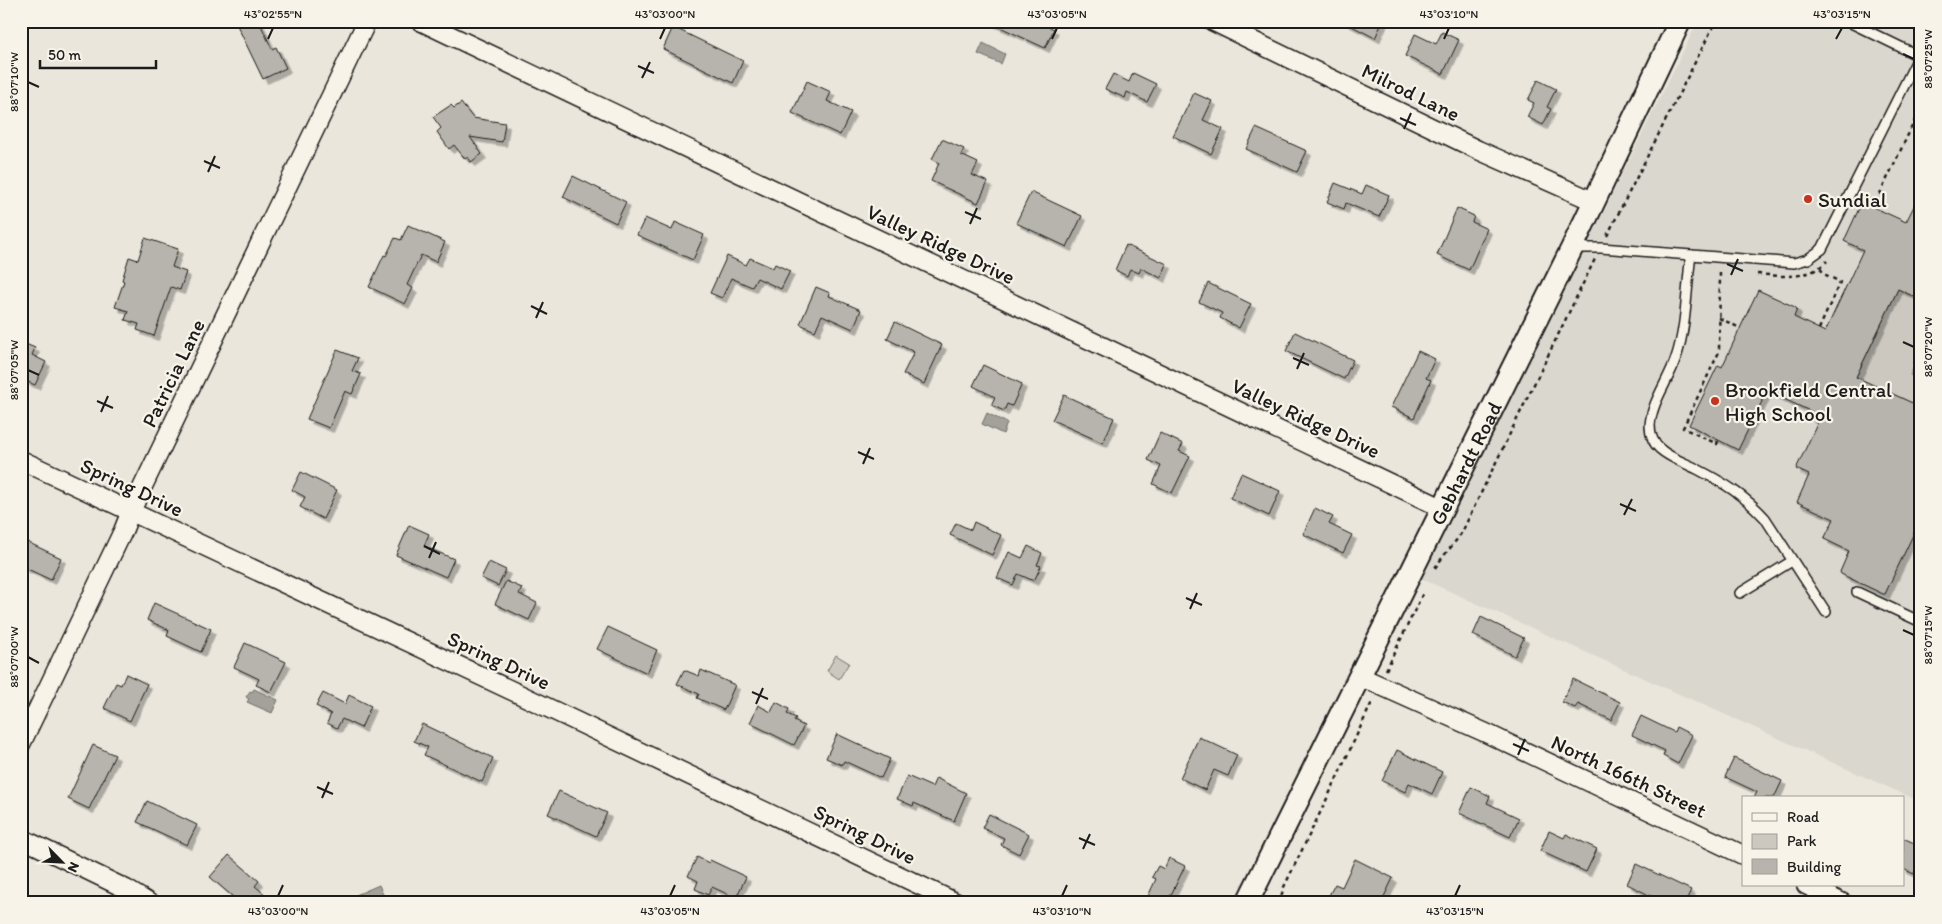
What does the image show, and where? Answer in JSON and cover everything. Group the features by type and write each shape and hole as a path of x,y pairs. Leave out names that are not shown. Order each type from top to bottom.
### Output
{"street":[{"name":"Patricia Lane","path":"21,744 367,21"},
{"name":"Valley Ridge Drive","path":"420,21 1442,508"},
{"name":"Milrod Lane","path":"1212,21 1478,150 1593,202"},
{"name":"Gebhardt Road","path":"1247,903 1572,248 1680,21"},
{"name":"Spring Drive","path":"21,460 957,903"},
{"name":"North 166th Street","path":"1359,676 1486,733 1742,855"},
{"path":"21,838 126,889 149,903"},
{"path":"1808,886 1843,903"}],"lane":[{"path":"1572,248 1601,248 1794,263 1802,262 1816,255 1822,249 1920,56 1846,21"},
{"path":"1691,256 1685,318 1680,345 1654,411 1650,424 1651,438 1659,449 1723,483 1746,498 1764,518 1826,612"},
{"path":"1740,593 1792,561"},
{"path":"1857,592 1921,622"}],"path":[{"path":"1434,570 1441,558 1455,544 1463,530 1601,248 1716,21"},
{"path":"1858,200 1863,197 1876,202 1915,120"},
{"path":"1755,274 1798,276 1810,274 1831,258"},
{"path":"1689,268 1729,271"},
{"path":"1819,329 1840,282 1824,274 1820,268"},
{"path":"1718,441 1717,444 1683,428 1719,352 1720,271"},
{"path":"1719,318 1740,328"},
{"path":"1279,903 1284,887 1339,774 1425,588"}],"shaded area":[{"name":"Brookfield Central High School","path":"1698,21 1915,21 1921,24 1921,802 1422,579"},
{"path":"983,43 1005,54 1001,64 978,54"},
{"path":"987,413 1007,423 1003,434 982,424"},
{"path":"254,689 278,700 272,713 247,702 249,699 246,697"},
{"path":"379,885 384,897 369,903 359,903 356,895"}],"green space":[{"path":"1898,289 1921,300 1921,348 1910,375 1921,380 1921,390 1914,404 1856,377"},
{"path":"836,655 849,663 839,679 827,671"}],"building":[{"path":"235,21 259,21 272,49 276,47 286,68 263,79"},
{"path":"987,21 1038,21 1054,29 1045,48"},
{"path":"1342,21 1383,21 1375,38"},
{"path":"673,27 743,61 733,83 663,49"},
{"path":"1442,32 1459,40 1443,74 1405,56 1415,34 1436,44"},
{"path":"1133,73 1156,84 1147,102 1127,92 1125,98 1105,89 1113,74 1129,82"},
{"path":"1538,80 1556,89 1547,107 1551,109 1543,125 1527,117 1534,103 1528,100"},
{"path":"807,81 831,92 827,101 851,112 840,135 792,113"},
{"path":"1194,93 1212,101 1203,120 1223,129 1211,154 1173,136"},
{"path":"461,103 473,118 505,123 502,142 470,137 482,154 471,162 468,157 465,159 454,145 449,149 437,132 441,128 433,117 451,105 454,108"},
{"path":"1256,128 1307,151 1297,172 1246,149"},
{"path":"942,139 964,149 961,155 978,163 972,175 988,182 978,203 931,181 939,163 932,159"},
{"path":"573,176 626,202 616,223 563,197"},
{"path":"1335,183 1362,194 1366,185 1389,195 1379,217 1346,203 1344,209 1327,202"},
{"path":"1031,192 1082,216 1067,247 1016,223"},
{"path":"1921,192 1921,300 1898,289 1856,377 1921,407 1921,518 1885,594 1883,594 1841,574 1840,572 1849,551 1824,539 1834,519 1797,502 1809,475 1796,469 1818,422 1809,418 1812,412 1767,391 1738,450 1689,425 1718,365 1722,367 1758,290 1795,307 1797,309 1794,317 1825,332 1863,250 1844,241 1862,202 1906,222"},
{"path":"1457,208 1474,216 1472,222 1487,229 1469,270 1437,255"},
{"path":"645,218 672,230 675,222 704,235 693,260 637,235"},
{"path":"408,225 445,242 436,262 421,255 407,285 413,288 405,304 369,287 384,255 386,256 395,238 401,240"},
{"path":"145,238 178,249 172,267 186,272 180,290 171,287 154,336 137,330 139,324 125,320 128,311 115,307 124,281 122,280 129,257 138,260"},
{"path":"1126,245 1167,264 1161,278 1141,268 1139,273 1130,269 1127,276 1115,270"},
{"path":"727,256 746,265 750,258 773,268 775,264 790,271 781,289 757,278 752,287 731,278 722,298 710,293"},
{"path":"1208,283 1251,304 1239,328 1220,318 1222,313 1199,302"},
{"path":"816,287 830,293 829,296 861,310 853,329 822,315 815,331 800,324"},
{"path":"895,322 942,345 924,384 903,374 914,352 887,339"},
{"path":"1295,332 1353,360 1344,379 1286,351"},
{"path":"21,342 35,348 32,355 46,362 35,385 21,379"},
{"path":"337,350 358,358 352,371 361,374 352,394 345,391 329,428 307,419"},
{"path":"1418,351 1435,359 1426,378 1431,380 1414,418 1391,407"},
{"path":"983,365 1022,384 1012,406 1007,404 1004,411 991,405 995,397 973,386"},
{"path":"1064,395 1114,418 1103,443 1052,420"},
{"path":"1160,433 1183,444 1179,451 1190,456 1172,493 1153,484 1161,466 1148,460"},
{"path":"301,472 337,490 323,519 300,507 305,497 292,490"},
{"path":"1241,473 1280,491 1269,516 1230,498"},
{"path":"1315,508 1333,517 1329,524 1352,535 1343,553 1303,534"},
{"path":"974,522 1001,535 992,555 950,535 956,523 971,530"},
{"path":"409,525 429,534 424,546 454,559 446,577 396,555"},
{"path":"21,539 61,558 51,580 21,566"},
{"path":"1028,546 1042,553 1037,565 1041,566 1034,581 1018,574 1013,585 997,578 1009,552 1022,558"},
{"path":"489,562 506,570 498,586 481,578"},
{"path":"506,581 522,588 519,594 537,603 529,620 495,604"},
{"path":"154,603 211,629 201,652 167,636 169,630 147,620"},
{"path":"1481,617 1524,638 1515,656 1473,635"},
{"path":"608,627 657,650 647,673 597,649"},
{"path":"245,643 286,662 271,692 256,685 259,679 234,667"},
{"path":"684,670 699,676 701,670 735,685 724,710 697,698 699,694 677,684"},
{"path":"126,674 147,684 130,721 104,708 116,683 121,685"},
{"path":"1573,679 1620,702 1611,720 1578,704 1575,708 1562,702"},
{"path":"323,693 345,704 349,695 371,706 361,728 342,719 337,728 327,723 331,714 316,706"},
{"path":"776,702 789,709 787,714 796,718 794,721 804,726 794,745 750,723 758,705 771,712"},
{"path":"1641,716 1674,732 1676,727 1692,735 1678,764 1663,756 1665,751 1632,735"},
{"path":"422,724 493,758 482,782 424,755 428,747 414,741"},
{"path":"837,734 890,759 881,778 844,761 842,765 826,758"},
{"path":"1199,737 1237,755 1228,776 1214,770 1205,790 1180,778"},
{"path":"93,745 115,755 89,809 68,799"},
{"path":"1397,750 1442,772 1432,794 1409,783 1405,792 1382,781"},
{"path":"1734,758 1782,781 1775,796 1755,796 1757,792 1725,777"},
{"path":"907,776 932,787 936,778 966,793 954,821 914,803 913,806 897,799"},
{"path":"1471,787 1490,796 1487,803 1519,818 1510,837 1459,813"},
{"path":"559,791 607,813 596,836 548,814"},
{"path":"147,801 197,825 187,845 137,822"},
{"path":"989,814 1029,834 1019,854 1001,845 1004,838 982,828"},
{"path":"1549,831 1564,838 1566,834 1597,849 1586,872 1540,851"},
{"path":"1904,838 1921,846 1921,871 1916,869 1914,874 1904,869"},
{"path":"229,855 259,881 255,886 275,903 240,903 210,877"},
{"path":"697,857 709,863 710,860 746,877 736,898 712,887 708,895 695,889 698,881 688,876"},
{"path":"1169,858 1185,866 1167,903 1145,903 1156,879 1152,877 1158,866 1164,869"},
{"path":"1355,859 1393,878 1381,903 1325,903 1335,884 1342,887"},
{"path":"1636,864 1691,890 1685,903 1665,903 1627,884"}],"place":[{"name":"Sundial","path":"1808,199"},
{"name":"Brookfield Central High School","path":"1715,401"}]}
